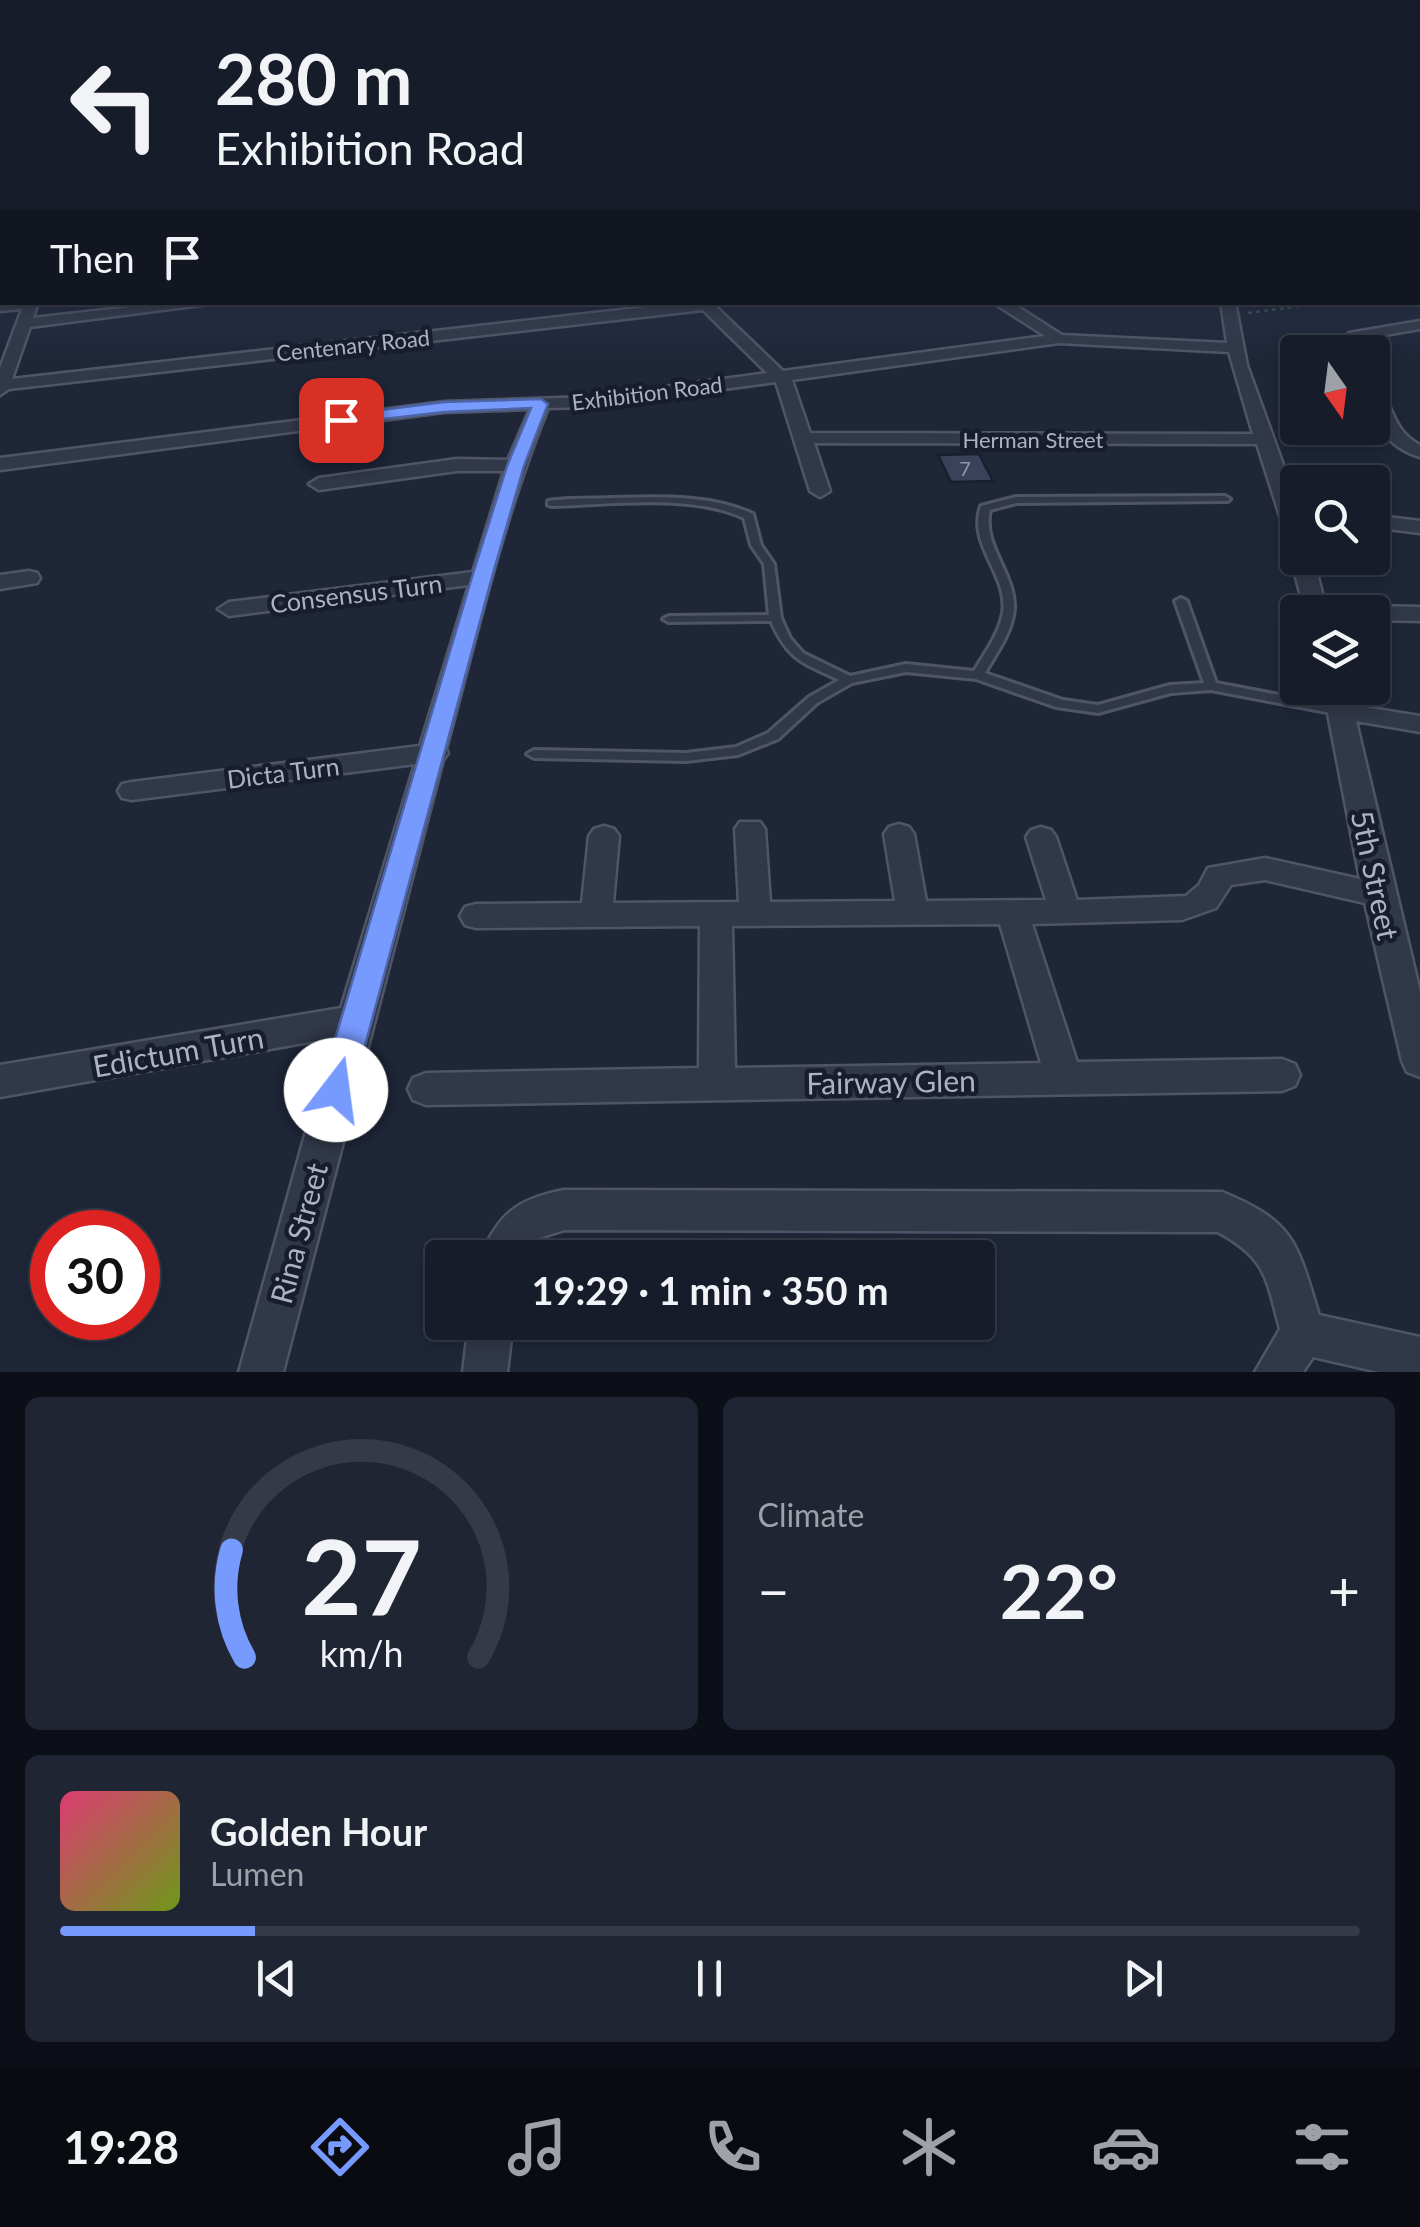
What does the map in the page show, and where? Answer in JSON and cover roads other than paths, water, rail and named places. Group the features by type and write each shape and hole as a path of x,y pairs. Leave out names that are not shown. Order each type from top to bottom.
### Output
{"street":[{"path":"1,386 5,361 30,305"},
{"path":"24,323 190,305"},
{"name":"Centenary Road","path":"1,386 695,305"},
{"path":"705,305 789,389 820,491"},
{"path":"1003,305 1059,339"},
{"path":"1229,309 1234,348 1260,439 1280,485"},
{"path":"1360,335 1420,325"},
{"name":"Exhibition Road","path":"0,464 417,410 589,402 1059,339 1234,348"},
{"name":"Rina Street","path":"261,1372 355,1020 482,577 515,466 541,404"},
{"path":"1390,429 1394,438 1420,452"},
{"name":"Herman Street","path":"806,438 1260,439"},
{"path":"319,484 457,465 515,466"},
{"path":"1390,523 1420,527"},
{"name":"Consensus Turn","path":"229,609 482,577"},
{"path":"0,582 29,578"},
{"path":"1390,613 1420,614"},
{"name":"5th Street","path":"1340,705 1379,895 1420,1061"},
{"path":"1358,705 1420,724"},
{"name":"Dicta Turn","path":"132,791 434,753"},
{"path":"750,830 755,913"},
{"path":"899,834 912,911"},
{"path":"596,914 604,836"},
{"path":"1041,837 1065,910"},
{"path":"476,916 1182,909 1208,900 1219,876 1266,868 1379,895"},
{"path":"1012,910 1064,1078"},
{"path":"716,913 717,1084"},
{"name":"Edictum Turn","path":"0,1082 355,1020"},
{"name":"Fairway Glen","path":"426,1089 1282,1075"},
{"path":"507,1240 524,1223 543,1213 564,1210 1222,1212 1253,1229 1280,1255 1303,1333"},
{"path":"1303,1333 1420,1359"},
{"path":"1277,1372 1303,1333"},
{"path":"485,1372 489,1340"}],"lane":[{"path":"978,675 1007,622 1010,602 982,524 985,508 1016,500 1225,500"},
{"path":"551,503 686,502 719,504 742,511 749,516 756,545 769,564 775,618 784,638 799,656 848,680"},
{"path":"1180,601 1211,686"},
{"path":"668,620 775,618"},
{"path":"534,754 686,757 738,750 773,736 813,700 848,680 906,668 978,675 1061,704 1098,708 1170,689 1211,686 1280,693"}]}
